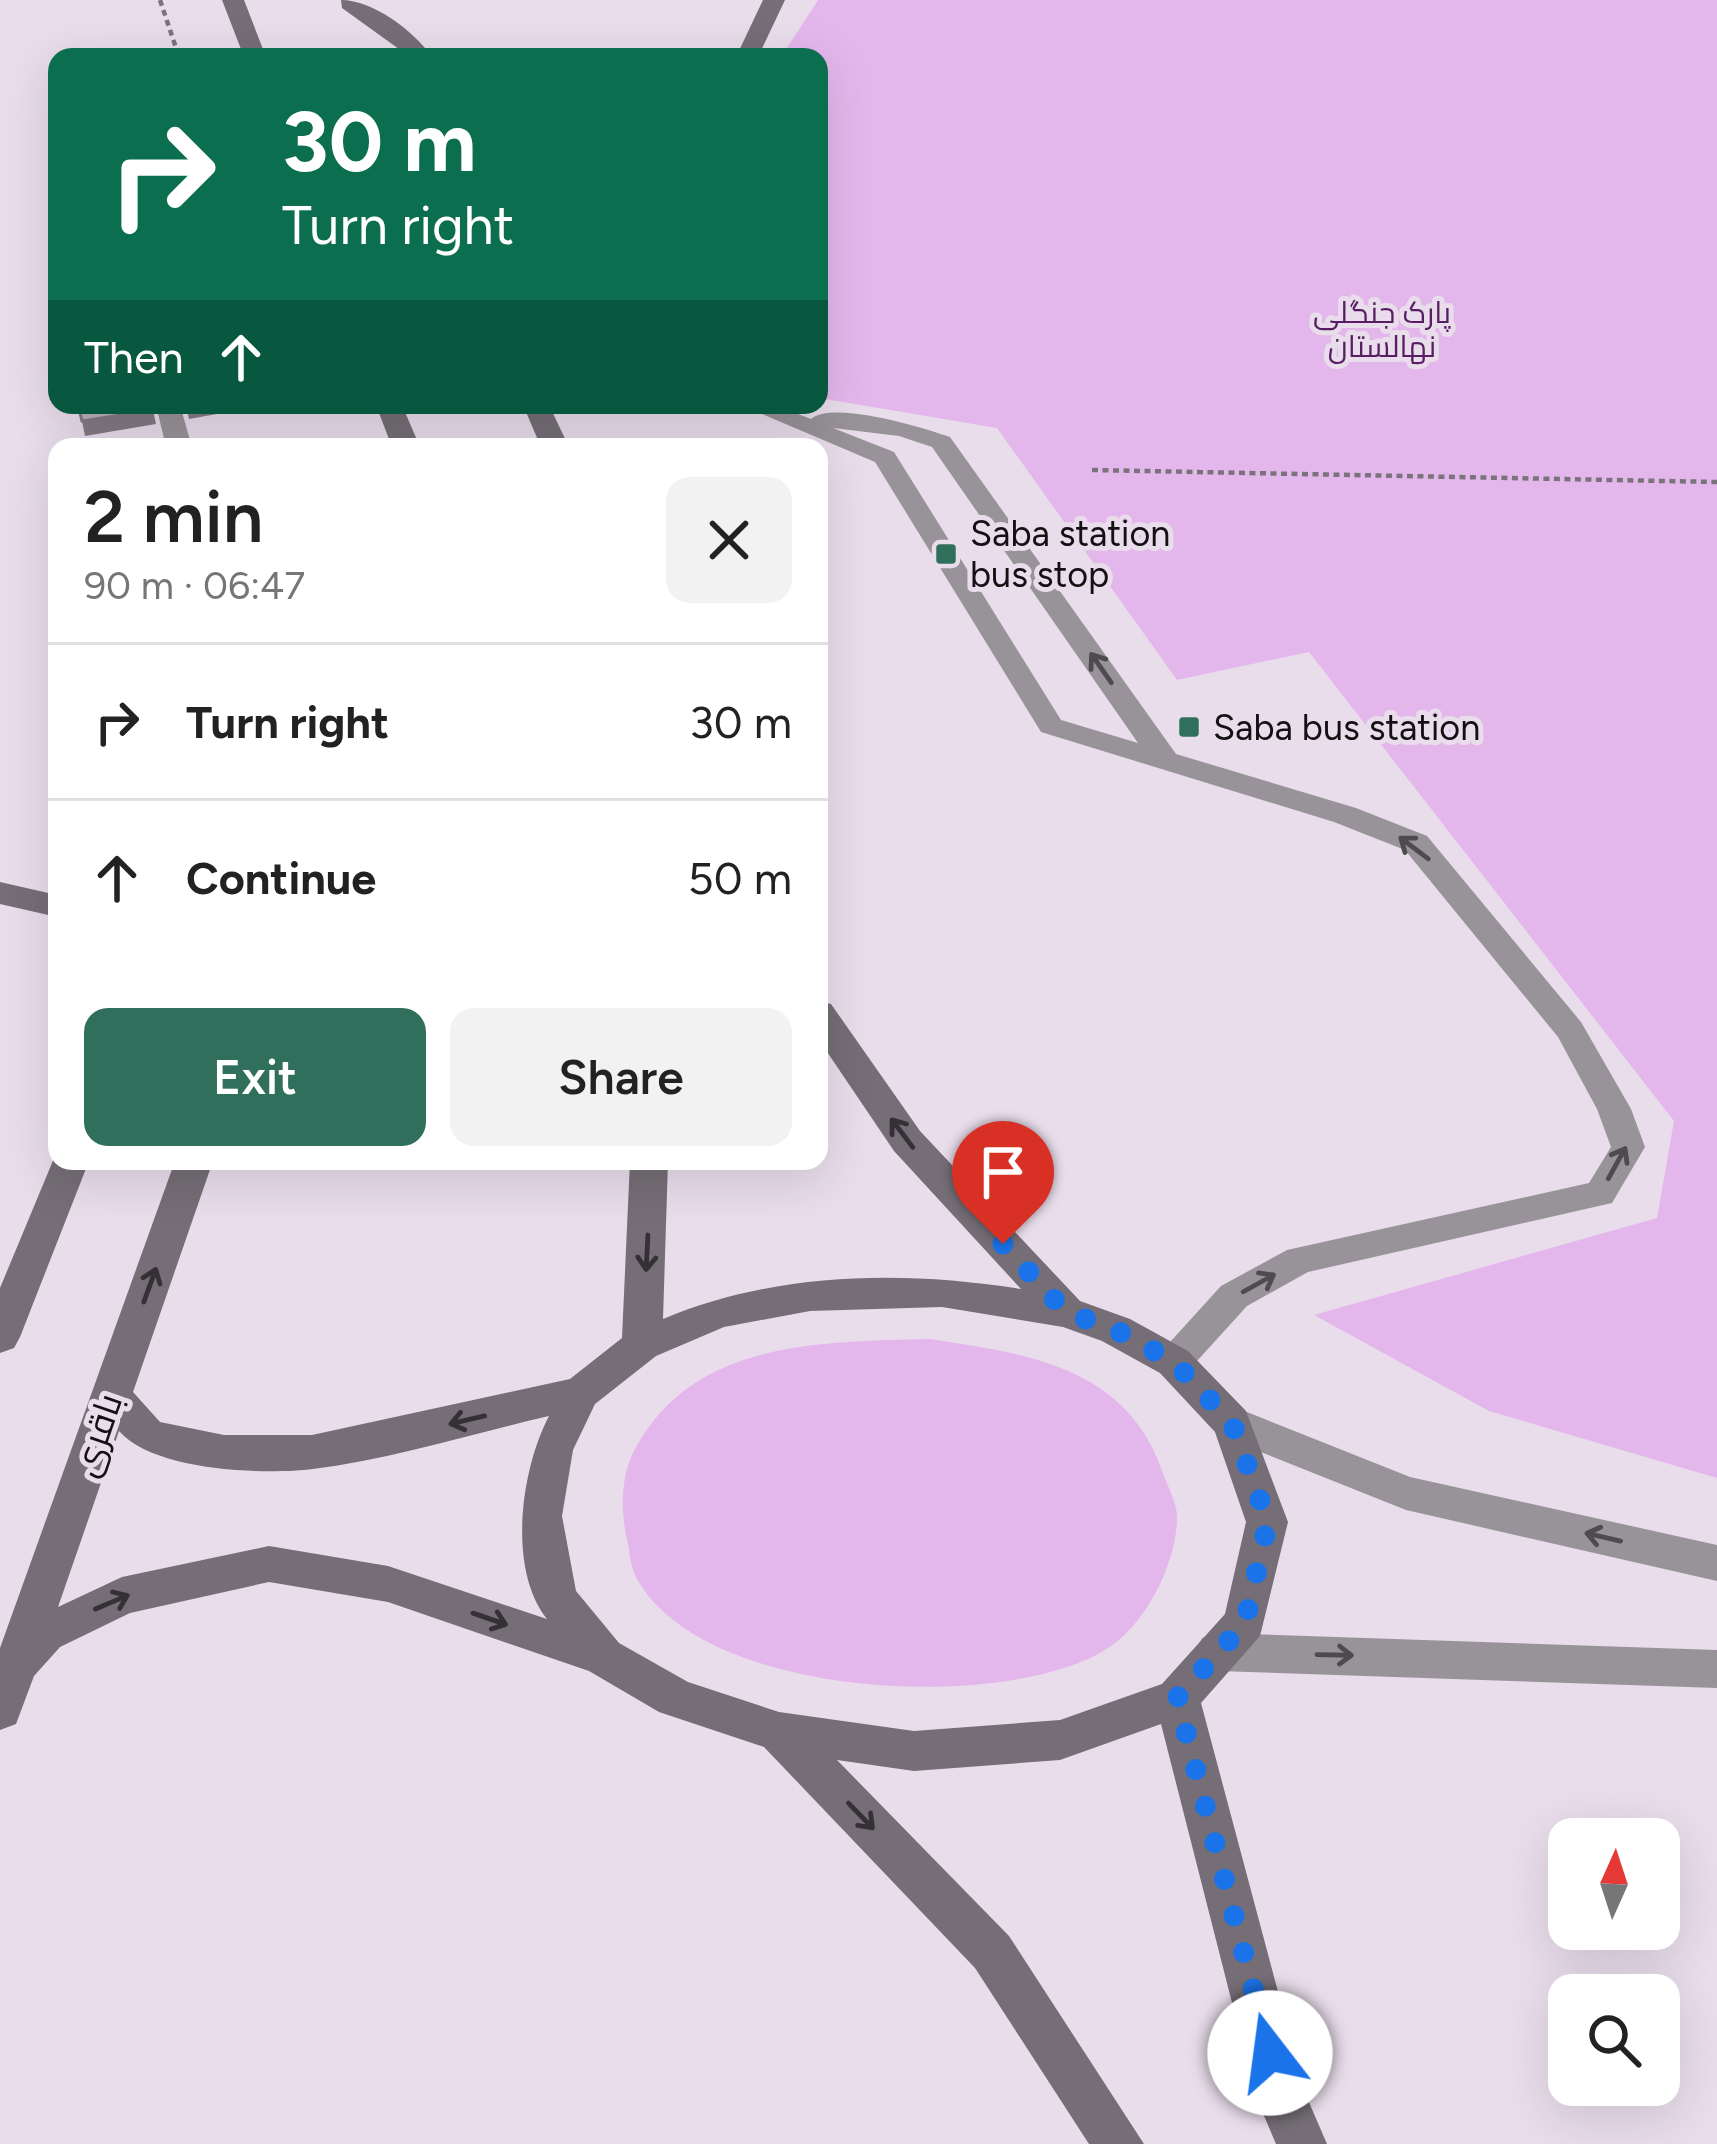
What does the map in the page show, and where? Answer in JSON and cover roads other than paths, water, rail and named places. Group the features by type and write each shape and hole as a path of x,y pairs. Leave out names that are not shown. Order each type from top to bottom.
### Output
{"street":[{"path":"233,0 252,48"},
{"path":"751,48 774,0"},
{"path":"350,2 367,39"},
{"path":"350,2 414,48"},
{"path":"0,893 48,904"},
{"path":"828,1026 907,1141 1066,1312"},
{"path":"0,1337 66,1170"},
{"name":"باقری","path":"0,1710 191,1170"},
{"path":"642,1345 649,1170"},
{"path":"16,1665 45,1634 122,1596 269,1564 388,1584 603,1657 675,1698 779,1732 914,1751 1060,1740 1177,1698 1245,1623 1268,1522 1232,1423 1174,1362 1116,1330 1066,1312 942,1292 810,1296 718,1313 642,1345 581,1394 552,1450 541,1516 556,1598 603,1657"},
{"path":"111,1395 148,1436 224,1452 312,1453 581,1394"},
{"path":"1232,1423 1406,1493 1717,1563"},
{"path":"1218,1652 1717,1669"},
{"path":"1177,1698 1281,2097 1302,2144"},
{"path":"779,1732 992,1952 1119,2144"}],"lane":[{"path":"777,414 885,458 1051,726 1345,815 1416,843 1570,1030 1614,1109 1628,1147 1600,1194 1299,1261 1234,1296 1174,1362"},
{"path":"796,414 904,429 941,442 1168,764"}],"place":[{"name":"Saba station bus stop","path":"946,554"},
{"name":"Saba bus station","path":"1189,727"}],"park label":[{"name":"پارک جنگلی نهالستان","path":"1382,329"}]}
